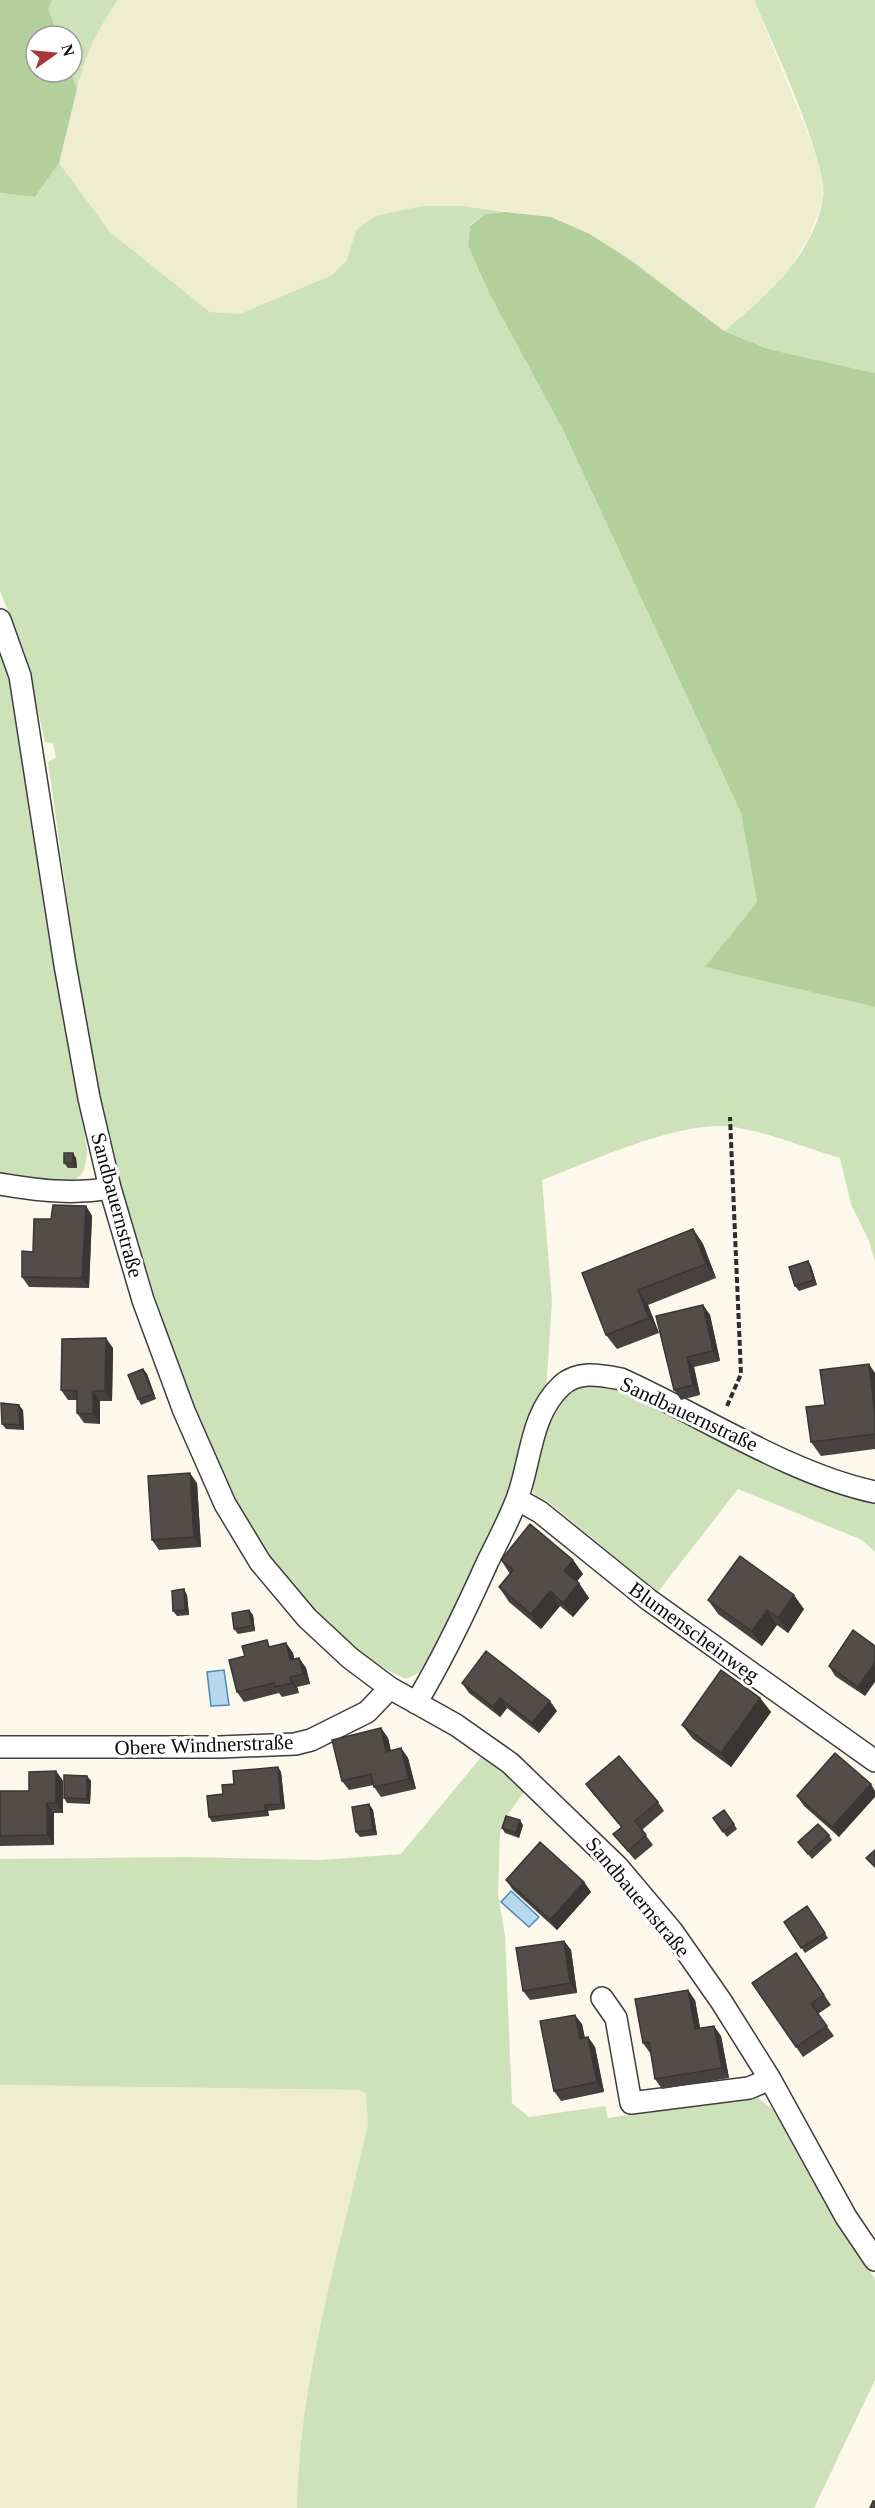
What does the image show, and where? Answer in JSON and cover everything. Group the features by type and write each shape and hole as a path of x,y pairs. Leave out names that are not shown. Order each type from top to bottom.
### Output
{"street":[{"name":"Sandbauernstraße","path":"0,620 20,676 65,965 89,1098 110,1188 143,1300 184,1411 225,1504 260,1562 307,1618 350,1658 390,1688 456,1725 510,1763 618,1867 672,1932 721,2001 770,2079 846,2217 875,2260"},
{"path":"0,1184 48,1192 110,1188"},
{"name":"Sandbauernstraße","path":"416,1703 445,1654 517,1499 534,1432 547,1403 562,1385 579,1375 598,1374 621,1379 803,1469 845,1485 875,1492"},
{"name":"Blumenscheinweg","path":"517,1499 540,1512 649,1600 875,1761"},
{"name":"Obere Windnerstraße","path":"0,1747 220,1747 295,1744 311,1740 367,1712 390,1688"},
{"path":"602,1998 616,2018 631,2103 749,2088 770,2079"}],"path":[{"path":"719,1426 741,1374 730,1117"}],"shaded area":[{"path":"118,0 754,0 818,159 824,197 810,235 789,270 759,303 724,331 632,261 590,234 551,217 463,206 356,230 347,260 332,275 240,314 210,312 110,232 59,163 78,84 84,84 84,60 96,31"},
{"path":"0,2085 359,2090 366,2094 368,2124 323,2320 304,2423 298,2472 297,2508 0,2508"}],"green space":[{"path":"0,0 52,0 48,8 54,24 24,24 24,84 75,84 77,89 59,163 35,197 0,193"},
{"path":"52,0 118,0 104,21 84,64 84,24 53,24 47,7"},
{"path":"754,0 875,0 875,373 768,349 724,331 771,289 799,256 810,238 823,198 817,158 808,130"},
{"path":"59,163 110,232 210,312 240,314 332,275 347,260 356,230 375,216 422,206 463,206 505,212 485,214 470,225 468,246 490,295 563,430 741,813 757,902 706,967 875,1007 875,1262 869,1241 851,1204 840,1158 747,1130 713,1126 664,1135 637,1143 542,1180 552,1301 546,1391 509,1500 429,1668 406,1679 355,1649 310,1608 272,1561 239,1507 211,1450 187,1391 149,1278 108,1140 80,986 48,762 56,757 53,743 45,742 25,653 0,591 0,193 35,197"},
{"path":"505,212 551,217 590,234 632,261 724,331 768,349 875,373 875,1007 705,967 757,902 741,813 563,430 490,295 468,246 470,226 485,214"},
{"path":"0,645 12,686 87,1149 81,1175 76,1179 63,1182 0,1177"},
{"path":"608,1383 875,1497 875,1552 862,1540 738,1489 658,1592 546,1500 541,1501 534,1493 532,1484 542,1439 554,1410 574,1386"},
{"path":"482,1756 525,1791 503,1821 500,1834 498,1894 505,1935 512,2103 529,2117 605,2106 608,2118 757,2097 775,2111 830,2210 875,2279 875,2380 814,2508 297,2508 299,2460 313,2363 368,2124 366,2094 359,2090 0,2085 0,1859 186,1857 320,1860 401,1854"}],"water":[{"path":"224,1670 229,1705 211,1706 207,1672"},
{"path":"511,1891 539,1917 529,1927 501,1902"}],"building":[{"path":"64,1153 73,1153 73,1163 64,1163"},
{"path":"53,1205 86,1206 82,1278 22,1277 22,1251 33,1252 34,1219 51,1219"},
{"path":"693,1229 706,1264 638,1290 649,1318 606,1335 582,1273"},
{"path":"808,1261 814,1280 795,1286 789,1267"},
{"path":"703,1305 713,1351 687,1357 693,1385 674,1390 656,1316"},
{"path":"106,1338 105,1391 93,1391 93,1414 77,1413 77,1391 61,1390 62,1339"},
{"path":"869,1364 875,1434 811,1442 806,1407 825,1405 820,1370"},
{"path":"143,1369 153,1394 138,1399 128,1375"},
{"path":"1,1403 19,1405 20,1425 2,1424"},
{"path":"190,1473 194,1537 152,1540 148,1476"},
{"path":"530,1524 573,1560 564,1571 579,1583 563,1603 550,1591 531,1614 499,1587 513,1570 501,1560"},
{"path":"740,1556 794,1595 778,1618 767,1610 752,1631 708,1600"},
{"path":"184,1589 185,1610 173,1611 172,1591"},
{"path":"249,1610 252,1626 234,1629 232,1613"},
{"path":"853,1630 875,1646 875,1663 858,1687 829,1666"},
{"path":"267,1640 269,1647 286,1643 290,1660 299,1658 303,1674 290,1677 292,1683 275,1687 274,1683 237,1692 229,1660 245,1656 242,1646"},
{"path":"486,1651 550,1701 532,1723 500,1698 493,1707 462,1683"},
{"path":"721,1670 760,1698 721,1753 682,1725"},
{"path":"381,1728 386,1752 401,1748 409,1779 374,1787 371,1774 342,1781 332,1740"},
{"path":"835,1753 871,1784 832,1827 797,1796"},
{"path":"619,1756 658,1802 635,1821 646,1835 628,1851 613,1834 622,1827 586,1784"},
{"path":"278,1767 281,1804 265,1805 265,1811 209,1817 207,1796 223,1794 222,1785 234,1784 233,1771"},
{"path":"56,1771 56,1803 47,1803 47,1835 0,1836 0,1791 29,1791 29,1772"},
{"path":"64,1775 87,1776 87,1799 64,1798"},
{"path":"369,1804 373,1830 356,1832 352,1807"},
{"path":"724,1810 734,1824 723,1832 713,1818"},
{"path":"506,1816 520,1820 516,1833 502,1828"},
{"path":"818,1824 829,1835 808,1854 798,1842"},
{"path":"540,1842 584,1882 550,1920 506,1880"},
{"path":"875,1850 875,1867 866,1858"},
{"path":"807,1906 825,1933 801,1948 784,1922"},
{"path":"564,1941 570,1983 523,1991 516,1948"},
{"path":"796,1953 824,1995 811,2004 827,2026 796,2047 752,1983"},
{"path":"688,1990 695,2029 714,2026 722,2068 655,2079 649,2042 643,2043 635,1999"},
{"path":"575,2015 580,2039 588,2037 597,2082 554,2091 540,2021"},
{"path":"875,2501 875,2508 870,2508"}]}
